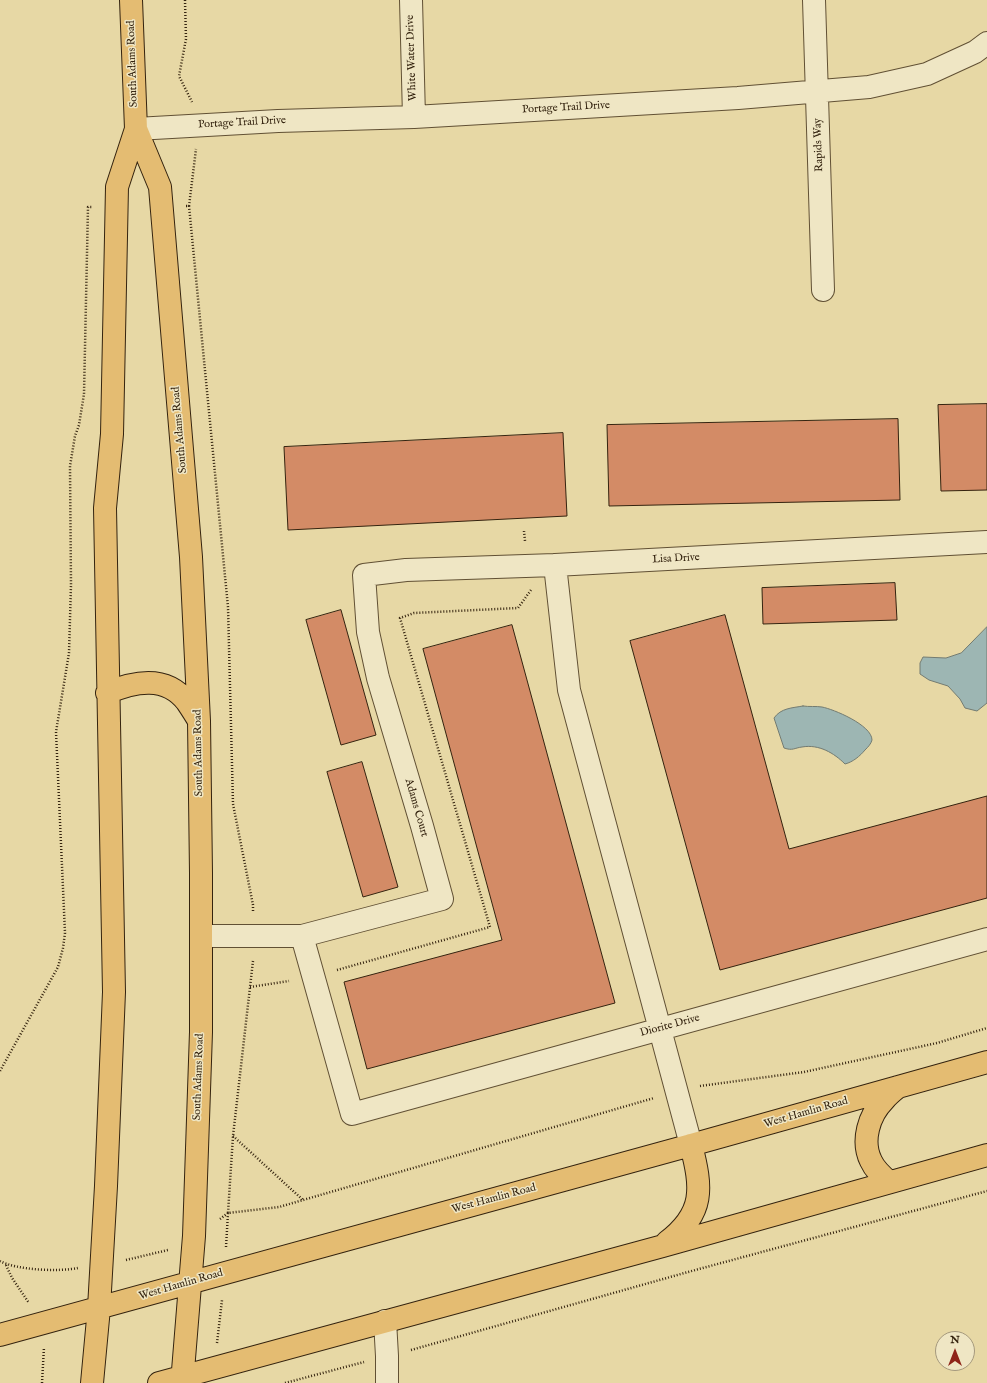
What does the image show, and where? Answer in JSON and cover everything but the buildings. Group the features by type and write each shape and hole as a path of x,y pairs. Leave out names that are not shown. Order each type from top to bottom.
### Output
{"main road":[{"name":"South Adams Road","path":"131,0 136,129 160,187 191,557 198,721 201,1040 194,1236 182,1380"},
{"name":"South Adams Road","path":"92,1383 107,1172 114,992 107,693 108,631 105,508 112,434 117,187 136,129"},
{"path":"107,693 132,683 146,682 161,684 175,690 186,701 198,721"},
{"name":"West Hamlin Road","path":"0,1335 987,1062"},
{"path":"890,1182 879,1172 871,1161 867,1149 867,1137 875,1112 883,1100 899,1086"},
{"path":"663,1246 680,1233 689,1222 695,1210 699,1193 698,1176 691,1145"},
{"path":"159,1383 182,1380 385,1321 663,1246 987,1155"}],"street":[{"name":"White Water Drive","path":"411,0 414,117"},
{"name":"Rapids Way","path":"814,0 824,290"},
{"name":"Portage Trail Drive","path":"136,129 278,121 414,117 738,98 870,87 927,74 975,52 987,43"},
{"name":"Lisa Drive","path":"364,575 406,570 555,565 987,542"},
{"path":"555,565 569,690 691,1145"},
{"name":"Adams Court","path":"201,936 302,936 442,899 378,678 368,632 364,575"},
{"name":"Diorite Drive","path":"302,936 352,1114 987,939"},
{"path":"385,1321 387,1383"}],"path":[{"path":"184,206 189,206 228,607 233,804 253,905 253,958 233,1136 228,1213 279,1207 644,1100 703,1086 804,1072 937,1043 987,1028"},
{"path":"0,1071 58,967 65,933 56,732 69,653 71,585 70,466 84,394 88,207 98,208"},
{"path":"233,1136 304,1200"},
{"path":"285,1383 987,1191"},
{"path":"125,1260 175,1248"},
{"path":"0,1260 6,1264 20,1267 66,1270"},
{"path":"6,1264 12,1278 31,1307"},
{"path":"217,1344 222,1299"},
{"path":"42,1383 44,1341"}],"water":[{"path":"987,627 987,703 977,711 965,708 960,699 948,686 929,680 920,674 920,663 923,657 946,658 961,653"},
{"path":"803,706 827,708 843,714 859,723 866,729 870,734 872,740 871,743 859,757 845,764 836,756 820,748 808,746 792,749 784,748 774,718 783,710"}]}
